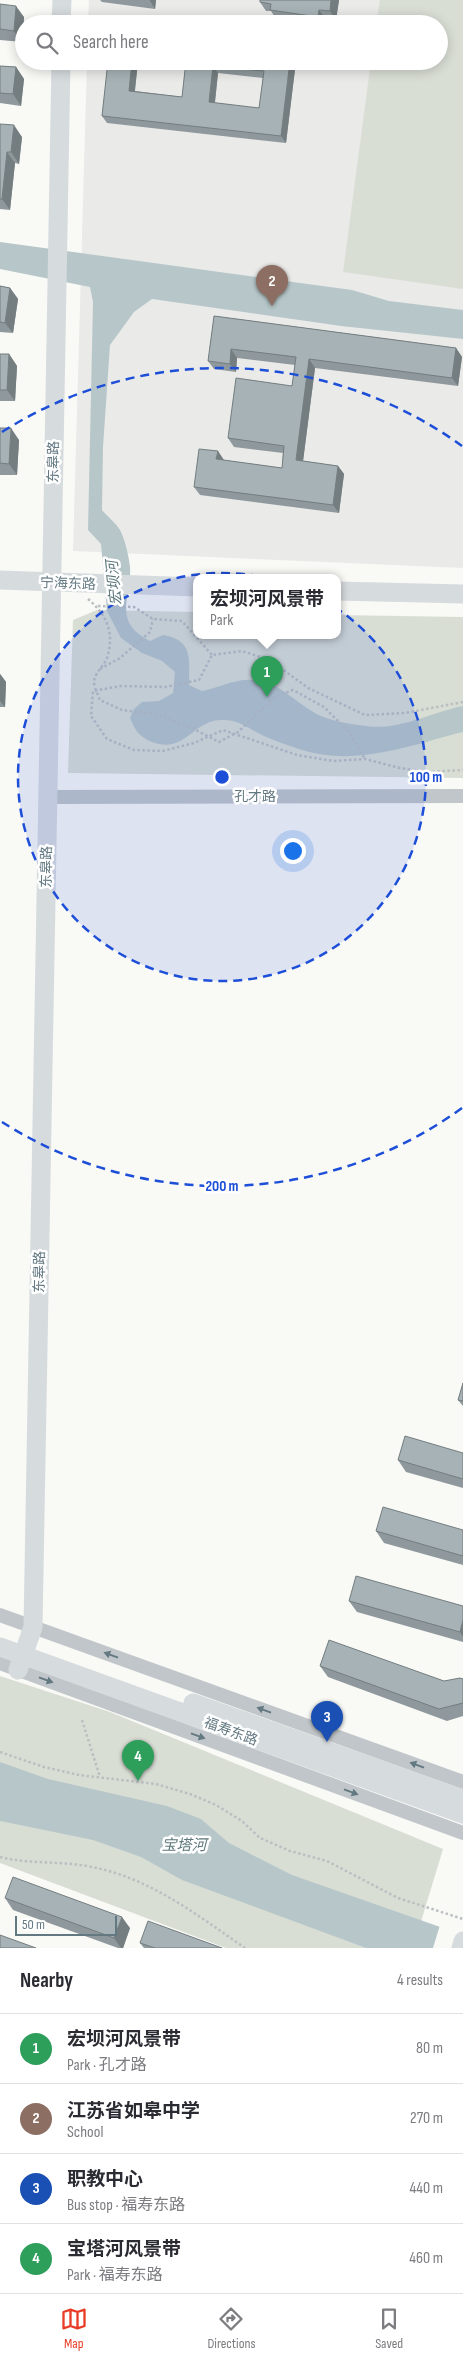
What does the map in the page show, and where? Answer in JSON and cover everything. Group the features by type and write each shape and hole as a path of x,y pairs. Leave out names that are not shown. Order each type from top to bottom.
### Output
{"street":[{"path":"62,0 62,15"},
{"name":"东皋路","path":"25,1649 47,797 61,70"},
{"name":"宁海东路","path":"0,580 193,587"},
{"path":"341,591 463,594"},
{"name":"孔才路","path":"47,797 463,796"},
{"path":"0,1614 25,1649 463,1832"},
{"name":"福寿东路","path":"0,1634 25,1649 463,1814"},
{"name":"福寿东路","path":"0,1647 25,1649 463,1799"},
{"path":"0,1663 25,1649 463,1782"},
{"path":"461,1948 463,1941"}],"path":[{"path":"193,633 182,621 153,619 134,607 97,606 111,630 107,659 99,669 94,683 100,700 122,710 162,716 186,725 219,742 238,732 275,696 293,690 324,707 348,732 366,759"},
{"path":"99,669 120,658 150,632 153,619"},
{"path":"198,639 212,655"},
{"path":"212,655 242,651 270,660 308,688 365,715 405,712 463,702"},
{"path":"212,655 199,680 165,688 121,686 93,691 91,716 107,739 134,750 163,751 194,743 223,730 297,755 333,761 366,759 400,768 426,772 463,770"},
{"path":"82,1720 100,1777"},
{"path":"0,1752 44,1768 79,1775 156,1784 190,1794 216,1804 242,1821 260,1838 290,1852 327,1861 398,1898 463,1919"},
{"path":"0,1857 13,1860 86,1866 137,1880 169,1896 245,1948"}],"shaded area":[{"path":"89,0 463,0 463,568 73,551 87,70 448,70 448,15 88,15"},
{"path":"380,0 463,0 463,289 343,272 370,70 448,70 448,15 378,15"},
{"path":"97,610 193,612 193,639 341,639 341,615 463,617 463,778 68,773 73,620"},
{"path":"0,1676 110,1712 443,1849 413,1948 226,1948 0,1863"}],"water":[{"name":"宏坝河","path":"0,242 352,290 389,301 463,310 463,339 341,326 152,299 134,312 110,345 103,447 102,510 120,530 124,538 130,567 126,608 127,617 138,633 150,641 163,635 180,641 185,646 189,660 189,685 202,691 240,680 263,681 281,689 321,716 337,721 379,727 403,723 463,706 463,732 383,752 342,756 322,755 302,750 266,737 230,720 213,721 204,724 182,740 173,744 164,745 152,742 138,733 130,718 134,709 142,702 159,701 173,693 175,672 162,661 142,653 121,638 107,611 101,544 88,530 93,302 90,287 0,269"},
{"name":"宝塔河","path":"0,1762 48,1779 167,1806 201,1819 229,1843 292,1875 463,1935 463,1948 366,1948 182,1880 141,1857 93,1840 0,1821"}],"pier":[{"path":"440,1925 463,1933 463,1948 433,1948"}],"building":[{"path":"260,0 331,0 330,11 319,10 318,15 270,10 271,4 260,2"},
{"path":"0,4 16,6 14,31 0,29"},
{"path":"0,66 15,67 13,94 0,93"},
{"path":"107,70 131,70 129,91 182,97 185,70 213,70 209,102 259,108 264,71 254,70 289,70 281,136 102,116"},
{"path":"0,124 14,125 11,152 7,152 2,199 0,199"},
{"path":"0,286 10,288 5,323 0,322"},
{"path":"214,316 456,348 452,378 309,359 296,460 338,466 333,505 194,487 199,449 218,451 216,459 282,468 284,446 228,438 236,378 292,386 296,357 231,349 230,364 208,361"},
{"path":"0,354 9,354 7,390 0,390"},
{"path":"0,428 11,428 9,464 0,463"},
{"path":"463,1383 463,1401 458,1400"},
{"path":"405,1436 463,1453 463,1479 398,1460"},
{"path":"383,1507 463,1530 463,1556 376,1531"},
{"path":"356,1576 463,1606 463,1620 460,1632 349,1601"},
{"path":"329,1640 444,1681 463,1679 463,1703 439,1709 320,1666"},
{"path":"13,1877 122,1917 114,1938 5,1898"},
{"path":"148,1921 222,1948 155,1948 140,1943"},
{"path":"0,1935 36,1948 0,1948"}],"place":[{"name":"江苏省如皋中学","path":"272,306"},
{"name":"宏坝河风景带","path":"267,697"},
{"name":"职教中心","path":"327,1742"},
{"name":"宝塔河风景带","path":"138,1781"}]}
